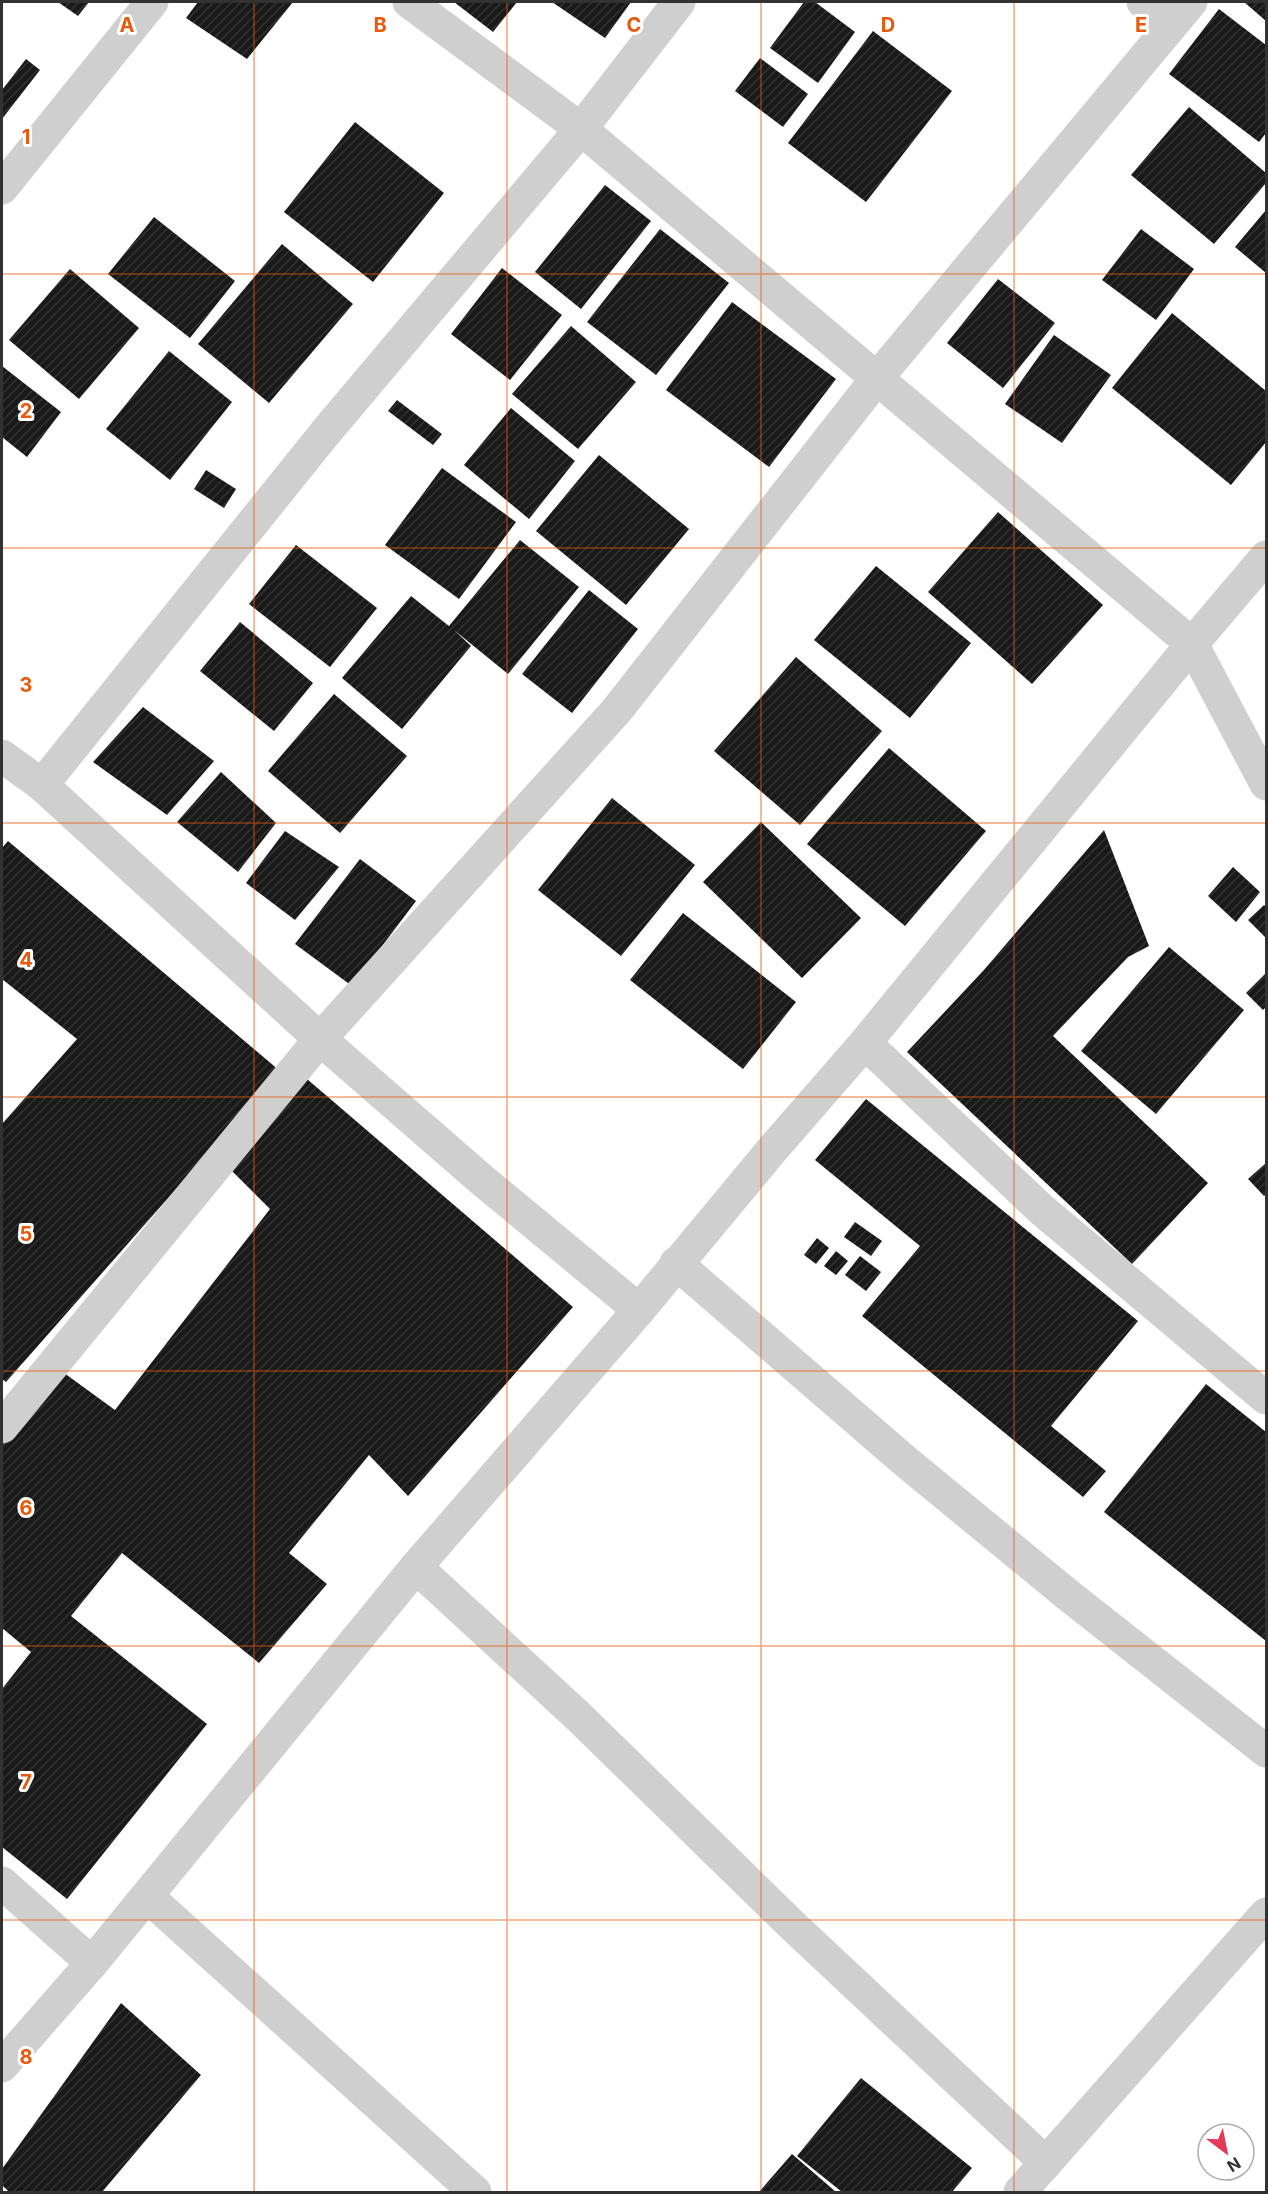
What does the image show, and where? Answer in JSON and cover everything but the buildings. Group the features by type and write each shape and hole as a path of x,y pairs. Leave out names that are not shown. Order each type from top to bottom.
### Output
{"street":[{"path":"2,188 152,2"},
{"path":"409,2 581,129 1192,644 1266,784"},
{"path":"42,785 325,433 581,129 679,2"},
{"path":"2,1427 320,1039 617,710 878,377 1181,13 1143,2"},
{"path":"2,2066 92,1963 416,1567 639,1310 676,1263 865,1043 1266,557"},
{"path":"5,767 42,785 320,1039 482,1180 639,1310"},
{"path":"865,1043 1042,1210 1266,1398"},
{"path":"676,1263 923,1476 1068,1595 1266,1751"},
{"path":"416,1567 579,1717 792,1924 1046,2163"},
{"path":"2,1883 92,1963"},
{"path":"147,1896 475,2193"},
{"path":"1020,2193 1266,1914"}]}
